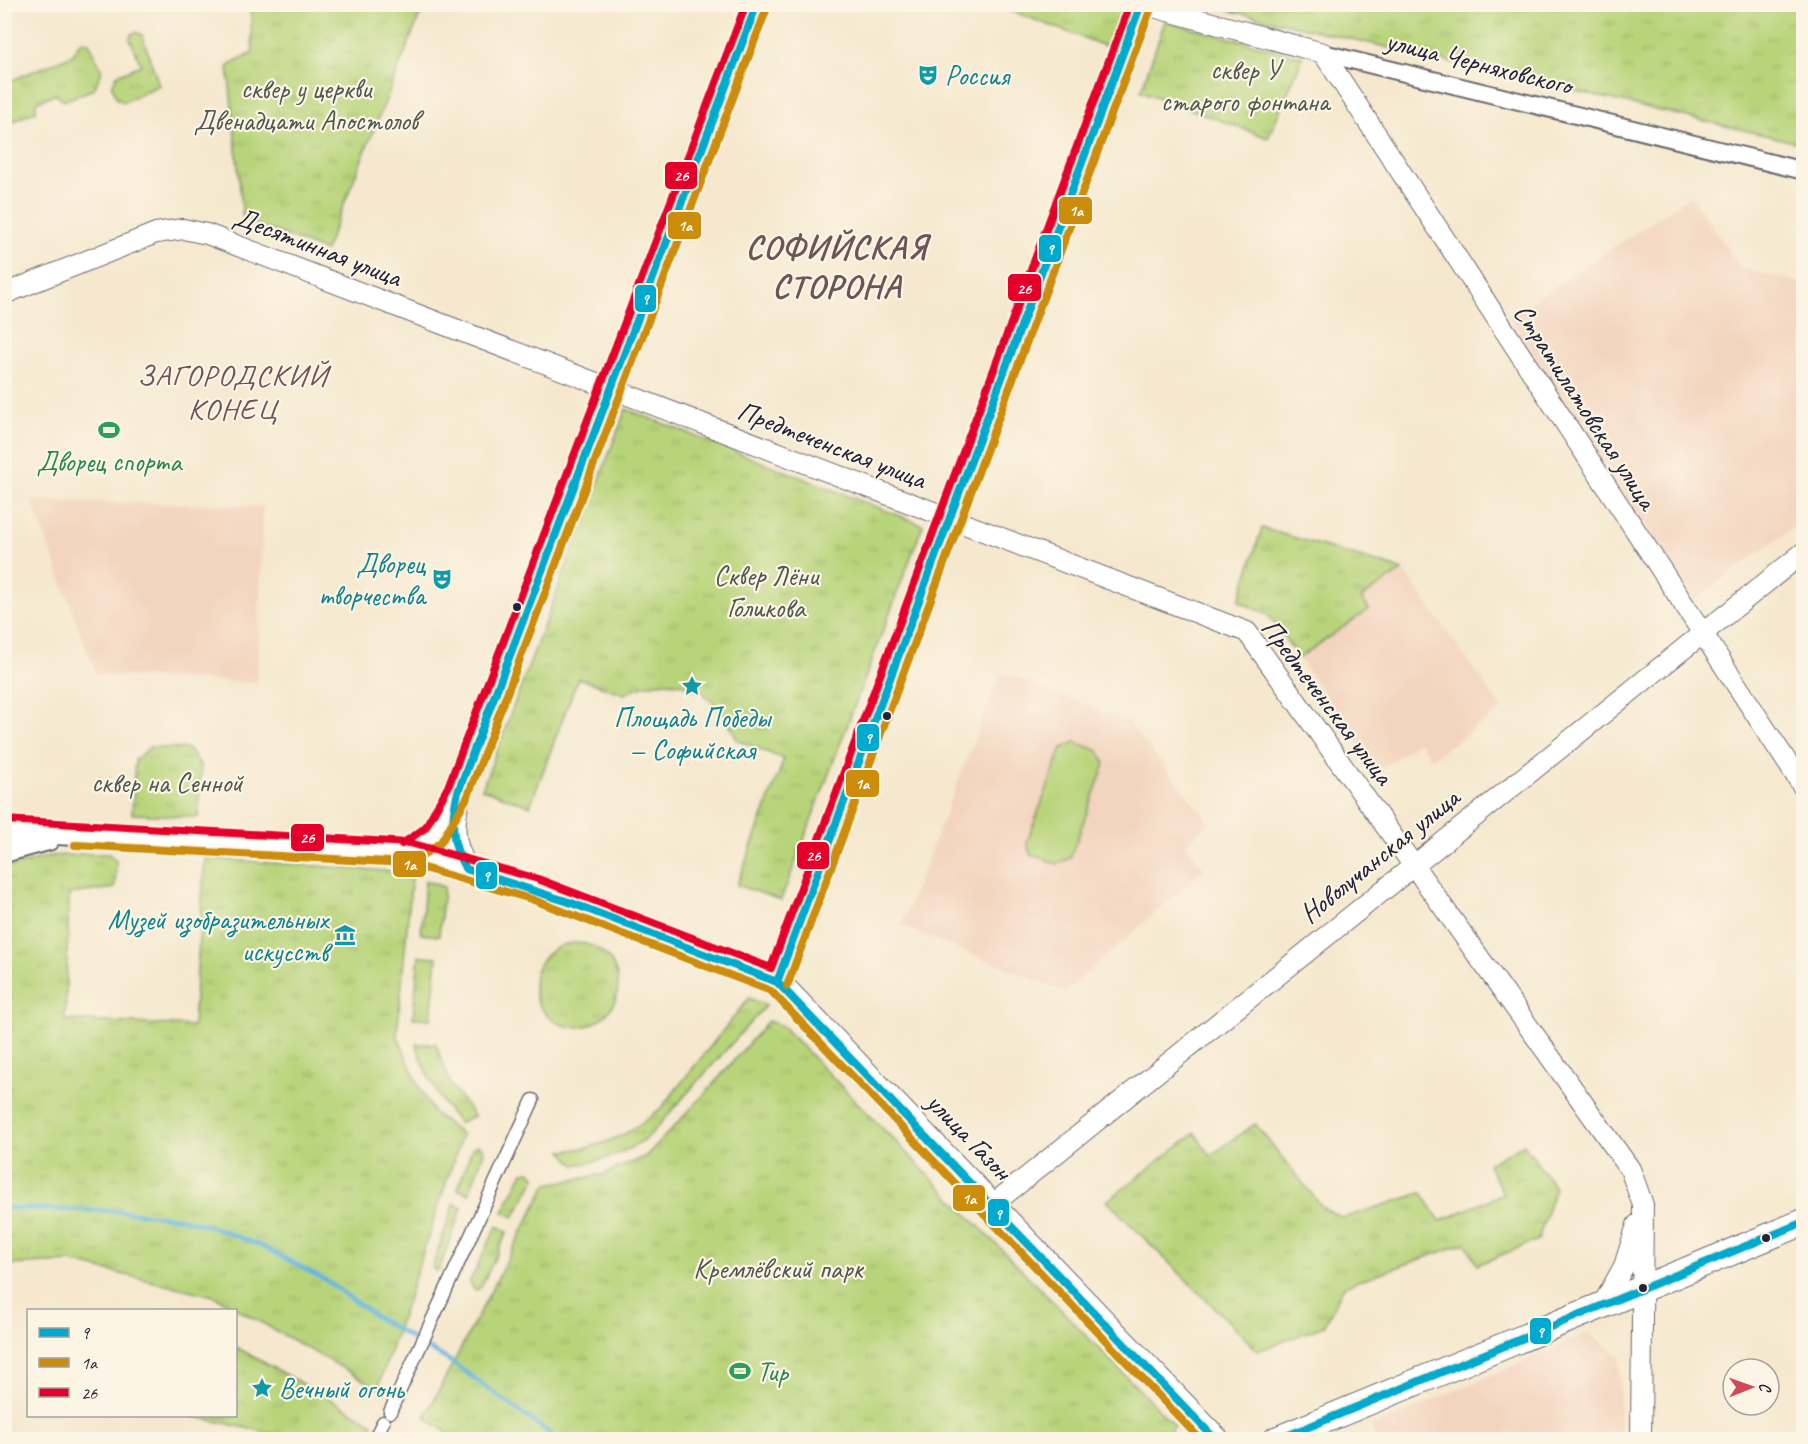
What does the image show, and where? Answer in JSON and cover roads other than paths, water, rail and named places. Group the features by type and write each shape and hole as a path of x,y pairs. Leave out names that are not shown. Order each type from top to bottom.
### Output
{"main road":[{"path":"466,868 458,858 453,841 453,815 458,792 757,4"},
{"path":"4,830 408,853 466,868 568,902 777,982 1142,4"},
{"path":"408,853 434,835 458,792"},
{"path":"4,851 55,837 76,835"},
{"name":"улица Газон","path":"777,982 1216,1440"},
{"path":"1276,1440 1803,1222"}],"street":[{"name":"улица Черняховского","path":"1142,4 1323,53 1803,171"},
{"name":"Стратилатовская улица","path":"1323,53 1803,788"},
{"name":"Десятинная улица","path":"4,294 156,233 183,229 207,234 609,390"},
{"name":"Предтеченская улица","path":"609,390 1247,632 1630,1169 1642,1205 1641,1440"},
{"name":"Новолучанская улица","path":"992,1205 1803,552"},
{"path":"374,1440 405,1381 533,1100"},
{"path":"1603,1304 1624,1266 1642,1205"}],"waterway":[{"path":"4,1208 118,1211 179,1218 213,1227 266,1248 327,1281 376,1317 453,1363 559,1440"}],"place":[{"name":"Россия","path":"928,75"},
{"name":"Дворец спорта","path":"109,430"},
{"name":"Дворец творчества","path":"442,579"},
{"name":"Площадь Победы — Софийская","path":"692,686"},
{"name":"Музей изобразительных искусств","path":"345,935"},
{"name":"Тир","path":"740,1371"},
{"name":"Вечный огонь","path":"262,1388"}],"district":[{"name":"СОФИЙСКАЯ СТОРОНА","path":"837,266"},
{"name":"ЗАГОРОДСКИЙ КОНЕЦ","path":"233,392"}],"park label":[{"name":"сквер У старого фонтана","path":"1245,85"},
{"name":"сквер у церкви Двенадцати Апостолов","path":"306,104"},
{"name":"Сквер Лёни Голикова","path":"766,591"},
{"name":"сквер на Сенной","path":"167,782"},
{"name":"Кремлёвский парк","path":"778,1268"}]}
